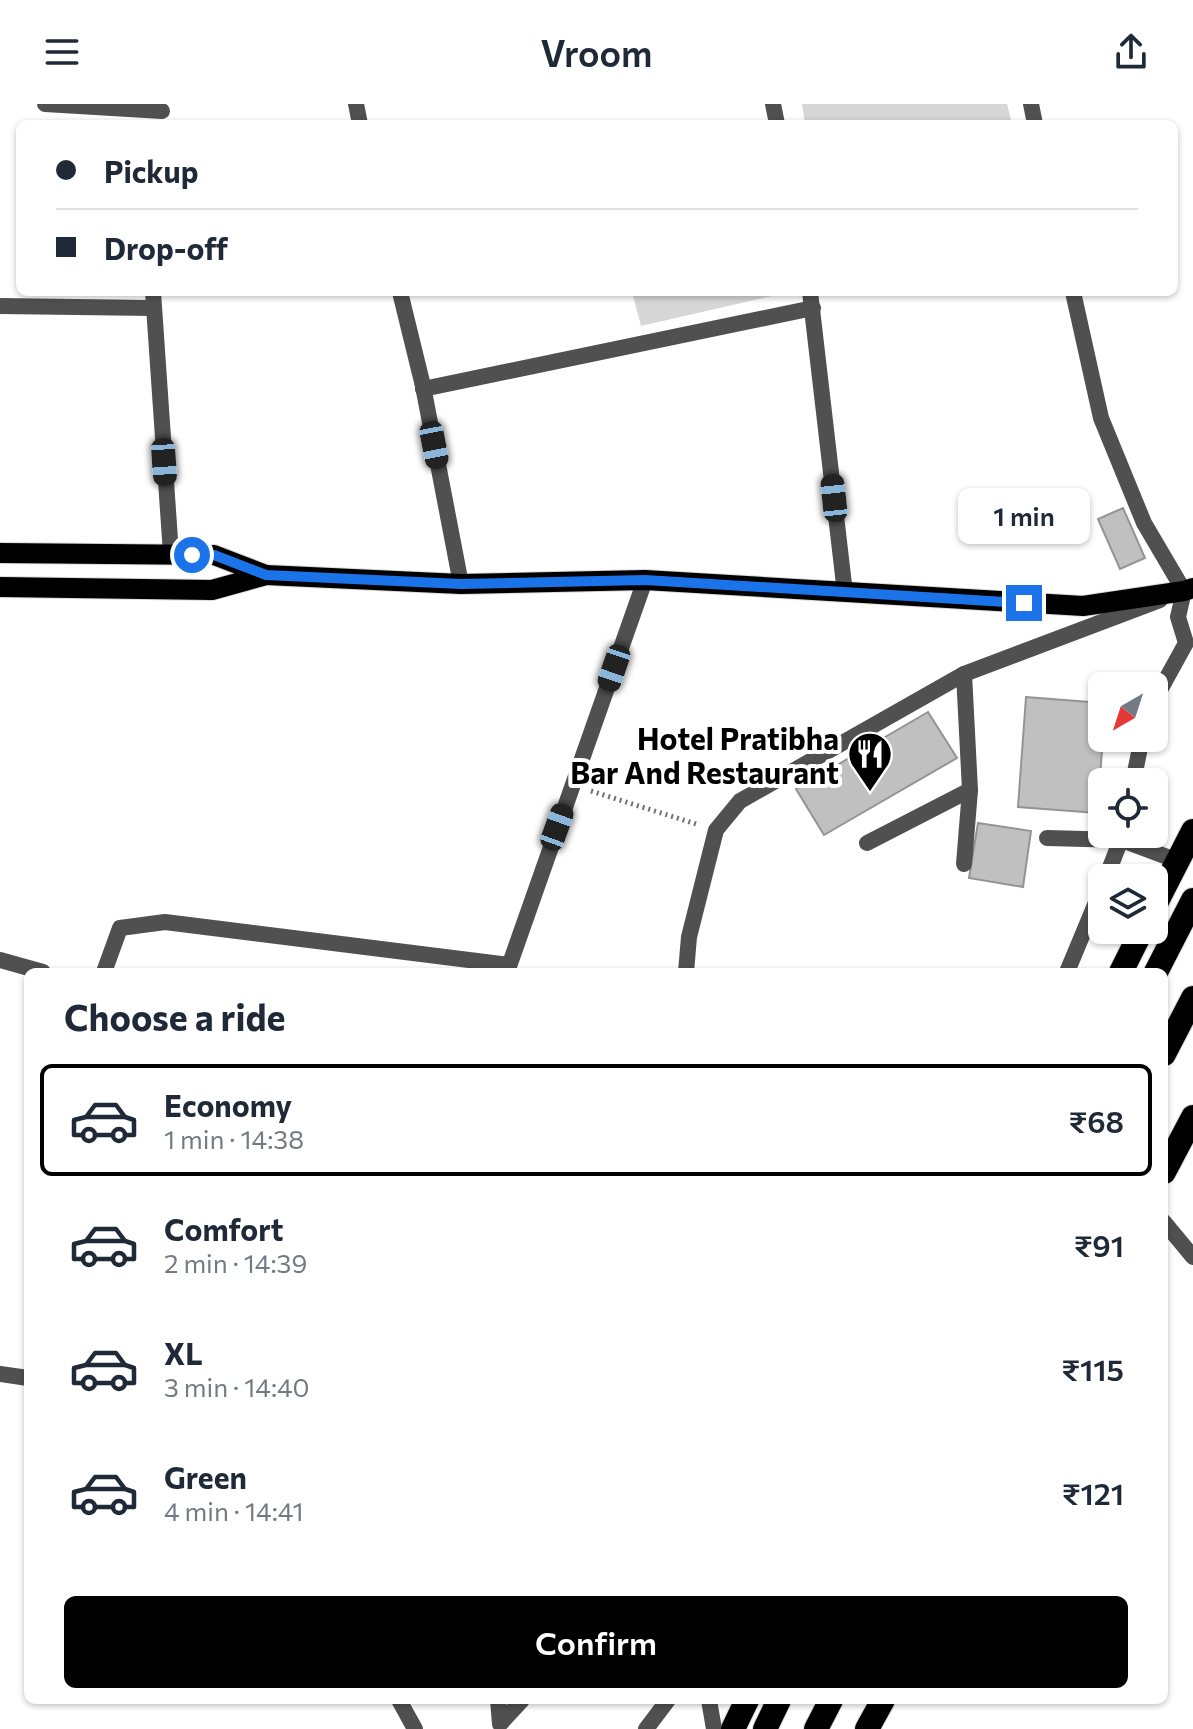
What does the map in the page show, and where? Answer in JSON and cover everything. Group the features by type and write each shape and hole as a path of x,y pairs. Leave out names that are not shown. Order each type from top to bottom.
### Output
{"highway":[{"path":"1168,880 1193,831"},
{"path":"1158,968 1193,900"},
{"path":"1123,968 1135,944"},
{"path":"1168,1046 1193,998"},
{"path":"1168,1164 1193,1117"},
{"path":"733,1729 745,1704"},
{"path":"765,1729 777,1704"},
{"path":"816,1729 829,1704"},
{"path":"867,1729 881,1704"}],"main road":[{"path":"0,553 214,555 266,575"},
{"path":"0,587 212,590 266,575 461,584 645,580 1083,606 1188,590"}],"street":[{"path":"45,104 161,113"},
{"path":"401,296 423,389 461,584"},
{"path":"1074,296 1101,418 1144,523 1188,590"},
{"path":"0,306 153,300 171,554"},
{"path":"423,389 812,300 845,593"},
{"path":"105,968 120,928 165,922 508,968 645,580"},
{"path":"686,968 689,937 716,830 740,801 964,674 1188,590"},
{"path":"1168,676 1186,643 1178,617 1188,590"},
{"path":"964,674 970,790 964,864"},
{"path":"867,843 970,790"},
{"path":"1047,838 1088,837"},
{"path":"1148,848 1178,861"},
{"path":"1069,968 1088,922"},
{"path":"0,960 29,968"},
{"path":"1168,1227 1193,1257"},
{"path":"0,1374 24,1377"},
{"path":"401,1704 415,1729"},
{"path":"498,1704 501,1726"},
{"path":"501,1726 519,1704"},
{"path":"646,1729 665,1704"},
{"path":"710,1704 714,1729"}],"path":[{"path":"572,785 716,830"}],"shaded area":[{"path":"802,104 1007,104 1011,120 804,120"},
{"path":"633,296 772,296 641,326"}],"building":[{"path":"1123,508 1145,558 1120,569 1098,519"},
{"path":"1026,697 1088,702 1088,752 1102,752 1101,768 1088,768 1088,812 1018,807"},
{"path":"928,712 957,758 824,835 796,789"},
{"path":"978,823 1031,831 1023,887 969,878"}],"place":[{"name":"Hotel Pratibha Bar And Restaurant","path":"870,793"}],"route":[{"path":"192,555 214,555 266,575 461,584 645,580 1024,603"}]}
